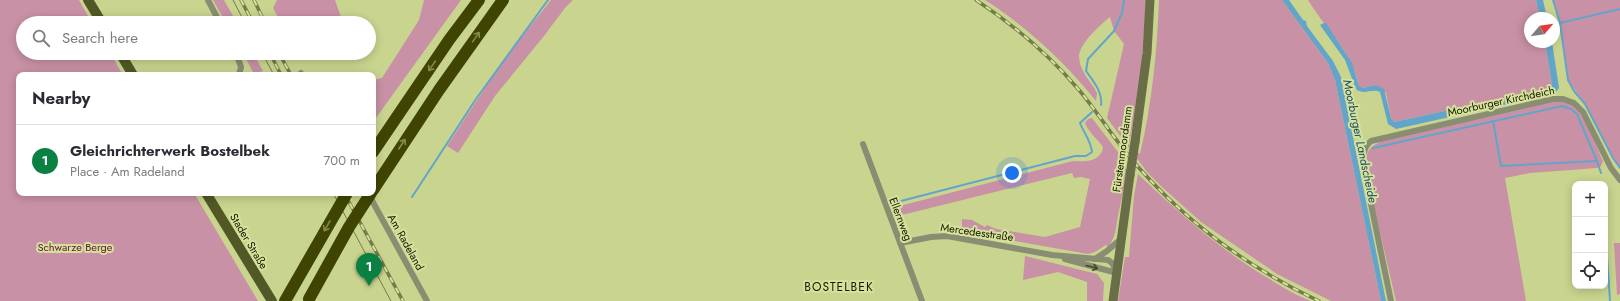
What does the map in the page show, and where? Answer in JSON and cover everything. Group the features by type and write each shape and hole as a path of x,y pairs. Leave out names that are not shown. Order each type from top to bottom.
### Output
{"highway":[{"path":"376,148 449,40 479,0"},
{"path":"376,185 439,90 503,0"},
{"path":"285,301 346,196"},
{"path":"308,301 349,227 369,196"}],"main road":[{"path":"88,0 98,16"},
{"name":"Fürstenmoordamm","path":"1113,301 1147,53 1150,0"},
{"path":"124,60 132,72"},
{"name":"Stader Straße","path":"208,196 272,301"}],"street":[{"path":"208,0 216,16"},
{"path":"238,60 241,67 240,72"},
{"name":"Moorburger Kirchdeich","path":"1391,301 1364,170 1364,153 1368,143 1378,138 1553,99 1564,99 1574,103 1583,112 1611,168 1620,180"},
{"name":"Ellernweg","path":"862,144 922,301"},
{"name":"Am Radeland","path":"370,196 427,301"},
{"name":"Mercedesstraße","path":"900,243 930,237 947,236 1052,255 1110,261 1114,265 1117,273"},
{"path":"1095,259 1122,238"},
{"name":"Mercedesstraße","path":"1052,255 1117,273"}],"green space":[{"name":"Schwarze Berge","path":"0,0 79,0 88,16 16,16 16,60 114,60 121,72 16,72 16,196 196,196 258,301 0,301"},
{"path":"213,0 224,0 233,16 222,16"},
{"path":"277,0 335,0 341,16 277,16 273,8"},
{"path":"424,0 461,0 376,118 376,79 382,78 419,20"},
{"path":"551,0 573,0 495,96 458,153 447,146 502,62"},
{"path":"985,0 1146,0 1140,88 1129,145 1140,154 1148,116 1153,78 1159,0 1282,0 1328,63 1335,80 1381,301 1331,301 1277,274 1201,222 1147,172 1107,118 1124,44 1114,31 1110,17 1096,29 1087,40 1080,51 1079,56 1083,71 1097,93 1096,101 1045,46 1001,10"},
{"path":"1308,0 1536,0 1539,12 1524,12 1524,48 1546,48 1552,84 1548,89 1394,122 1391,118 1386,93 1376,85 1363,88 1359,86 1350,61 1344,50"},
{"path":"1553,0 1620,0 1620,168 1613,158 1585,104 1568,80 1560,23 1560,12 1557,12"},
{"path":"247,60 257,60 263,71 253,72"},
{"path":"1552,102 1566,102 1576,108 1581,114 1603,161 1601,166 1597,168 1530,173 1505,178 1526,301 1396,301 1366,172 1367,155 1371,148 1385,140"},
{"path":"1092,118 1124,160 1126,170 1126,179 1116,230 1108,247 1106,245 1095,252 1088,254 964,232 962,227 962,219 972,220 985,227 987,225 996,229 1045,237 1080,227 1090,179 1081,177 1074,178 1072,173 906,214 894,215 892,208 1073,161 1092,160 1099,156 1103,147 1086,126 1085,123 1088,119"},
{"path":"1138,174 1183,216 1231,254 1283,287 1311,301 1118,301 1125,257 1129,257 1134,196"},
{"path":"1614,243 1620,243 1620,294 1617,295"},
{"path":"1025,256 1097,274 1104,283 1103,301 1087,301 1087,282 1058,272 1023,280"}],"water":[{"path":"1282,0 1289,0 1303,20 1306,21 1307,26 1333,61 1341,77 1386,301 1381,301 1335,80 1328,63"},
{"path":"1536,0 1543,0 1546,12 1539,12"},
{"path":"1326,23 1352,63 1359,86 1363,88 1376,85 1384,89 1391,118 1394,122 1551,88 1552,84 1546,48 1553,48 1559,88 1556,92 1548,95 1396,129 1388,124 1380,92 1362,92 1356,89 1345,60 1320,25"}],"waterway":[{"path":"412,197 476,99 548,0"},
{"path":"1101,105 1099,91 1086,71 1088,59 1114,31 1122,13 1124,0"},
{"path":"1553,0 1560,23 1620,9"},
{"path":"1560,23 1568,80 1574,91 1585,104 1613,158 1620,168"},
{"name":"Moorburger Landscheide","path":"1373,148 1562,106 1571,109 1577,114 1597,161 1501,166 1493,121"},
{"path":"901,201 1075,156 1086,156 1092,152 1089,141 1080,123 1092,112"},
{"path":"1597,161 1601,173"},
{"path":"1607,253 1610,301"}],"tram line":[{"path":"233,0 241,16"},
{"path":"266,60 272,72"},
{"path":"335,196 391,301"}],"railway":[{"path":"241,0 249,16"},
{"path":"254,0 262,16"},
{"path":"976,0 1017,30 1068,77 1140,169 1180,209 1201,227 1246,260 1269,275 1319,301"},
{"path":"274,60 280,72"},
{"path":"283,60 289,72"},
{"path":"346,196 403,301"}],"place":[{"name":"Gleichrichterwerk Bostelbek","path":"369,286"}],"district":[{"name":"BOSTELBEK","path":"839,287"}]}
